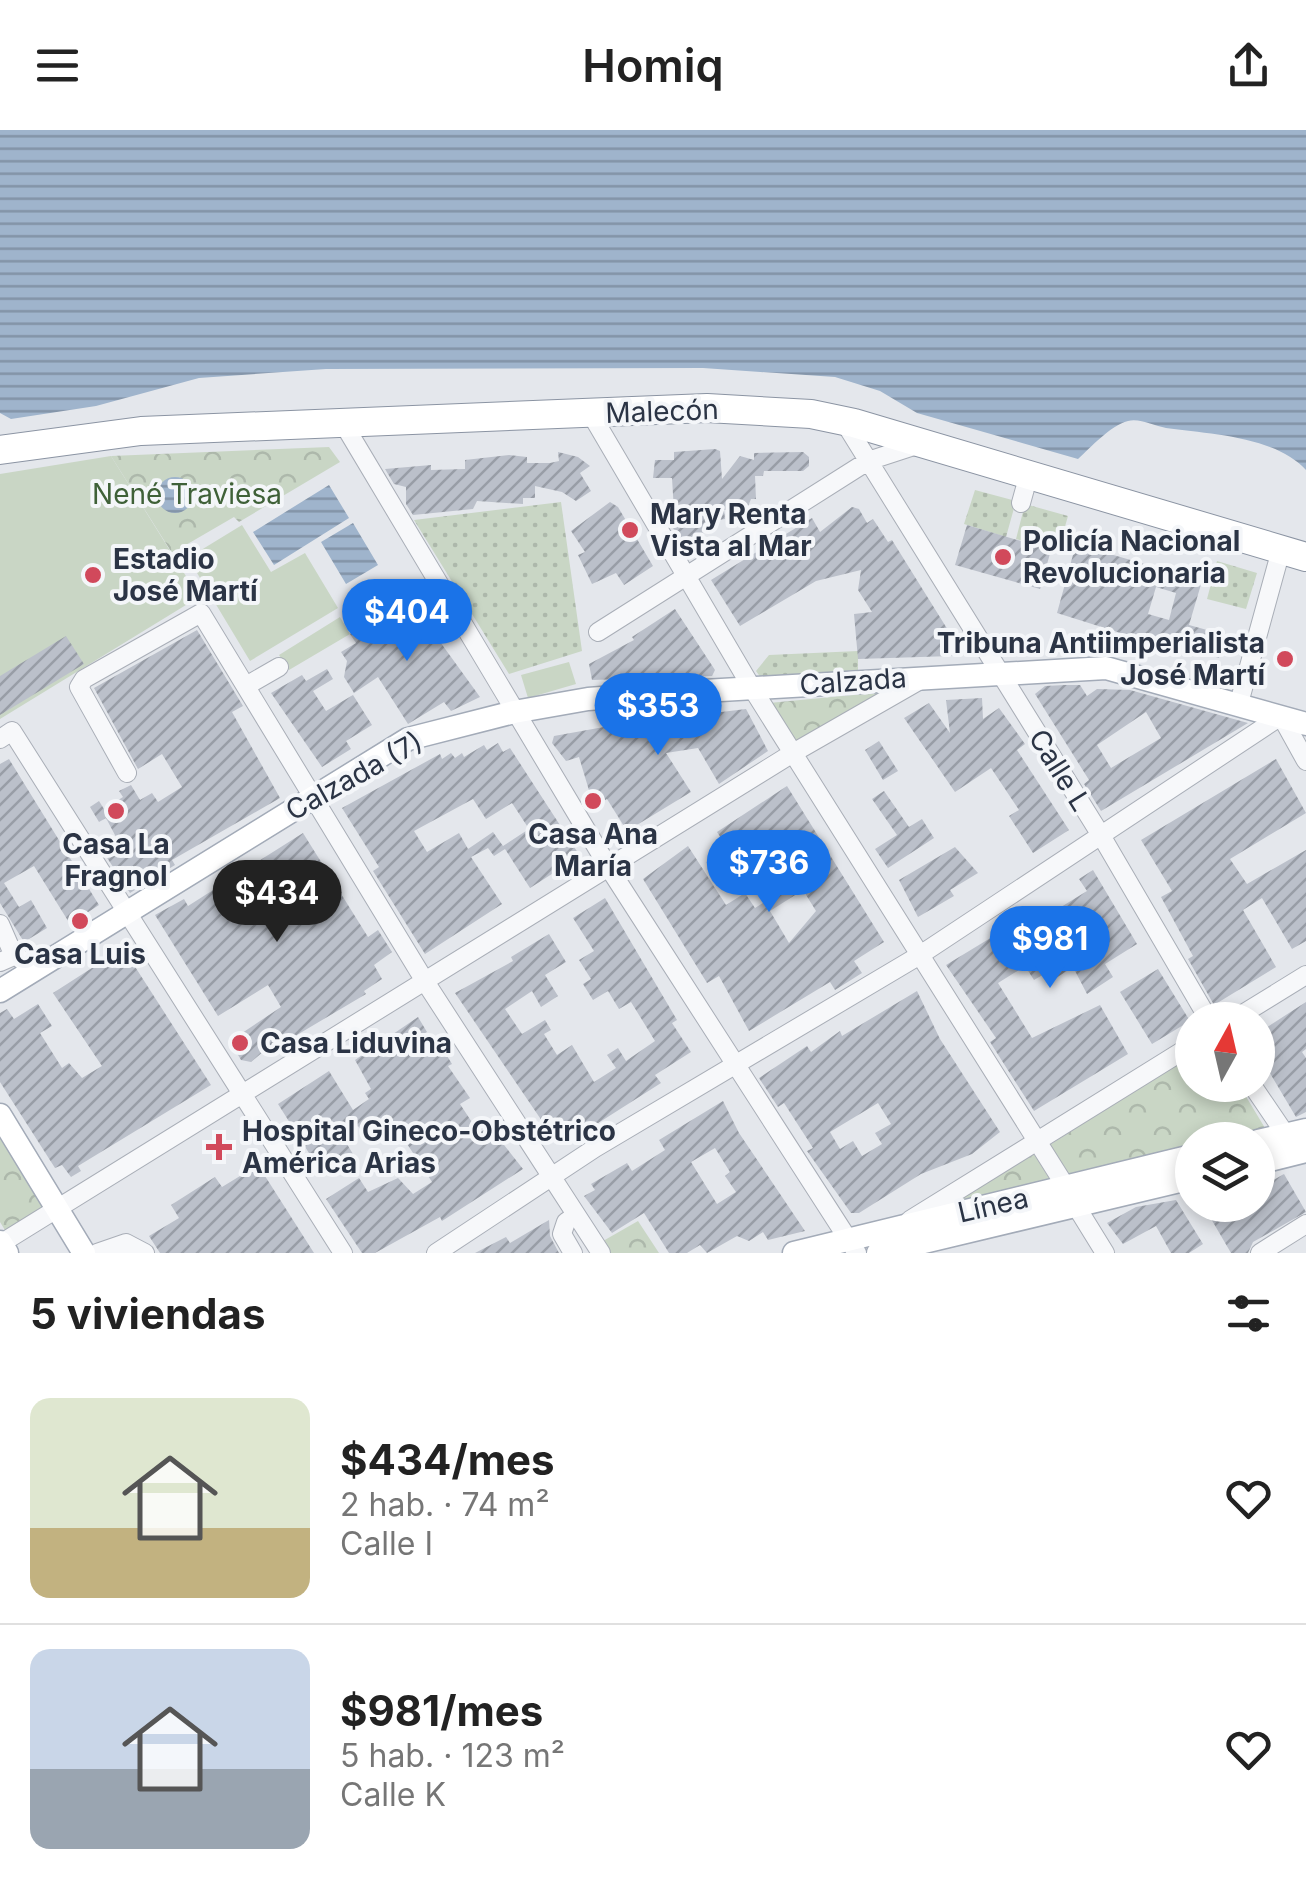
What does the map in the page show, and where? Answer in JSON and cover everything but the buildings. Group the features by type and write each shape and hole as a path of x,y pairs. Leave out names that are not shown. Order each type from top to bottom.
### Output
{"highway":[{"name":"Malecón","path":"0,450 141,431 750,408 842,420 1294,553"}],"main road":[{"name":"Calzada","path":"514,712 588,699 999,671 1116,670 1306,724"},
{"name":"Calzada (7)","path":"0,991 16,963 127,912 408,739 514,712"},
{"path":"0,1116 84,1253"},
{"path":"1275,1143 1300,1147"},
{"path":"1275,1156 1300,1147"},
{"name":"Línea","path":"878,1253 1071,1197 1175,1162"},
{"name":"Línea","path":"794,1253 854,1247 897,1228 1175,1181"},
{"path":"0,1243 7,1253"}],"street":[{"path":"590,414 752,688 1105,1253"},
{"name":"Calle L","path":"842,420 1102,837 1198,1002"},
{"path":"343,423 609,868 733,1066 854,1247"},
{"path":"598,632 868,461 923,443"},
{"path":"1021,503 1030,474"},
{"path":"1239,702 1294,553"},
{"path":"128,772 80,694 84,679 201,614 426,982 601,1253"},
{"path":"250,693 279,667"},
{"path":"0,1243 793,753 926,676"},
{"path":"436,1253 551,1177 920,955 1281,716 1306,760"},
{"path":"6,735 127,912 343,1253"},
{"path":"0,924 16,963"},
{"path":"1262,1002 1306,974"},
{"path":"897,1228 1175,1056"},
{"path":"1265,1102 1300,1147"},
{"path":"573,1253 562,1234 566,1222 576,1215"},
{"path":"1260,1253 1306,1224"},
{"path":"97,1253 126,1243 144,1253"}],"green space":[{"name":"Nené Traviesa","path":"329,447 340,462 239,522 234,517 172,553 111,456"},
{"name":"Estadio José Martí","path":"111,456 199,597 0,719 0,474"},
{"path":"975,490 1016,501 1006,537 964,524"},
{"path":"561,502 582,651 509,674 414,520"},
{"path":"1025,504 1068,516 1058,551 1016,539"},
{"path":"242,525 271,572 305,553 338,608 250,661 188,558"},
{"path":"1217,561 1257,573 1246,609 1207,599"},
{"path":"340,617 350,634 289,670 279,655"},
{"path":"858,651 858,670 761,678 756,671 769,655"},
{"path":"569,662 576,684 528,698 521,675"},
{"path":"884,692 796,746 769,703"},
{"path":"1175,1064 1175,1102 1249,1102 1261,1122 1175,1122 1175,1149 1066,1178 1045,1148"},
{"path":"0,1131 47,1210 8,1235 0,1222"},
{"path":"1032,1151 1051,1181 935,1212"},
{"path":"638,1221 659,1253 601,1253 596,1245"}],"water":[{"path":"0,130 1306,130 1306,470 1293,459 1259,443 1137,421 1114,427 1078,459 917,413 880,391 835,377 703,368 326,369 199,378 96,406 11,419 0,413"},
{"path":"175,477 188,482 193,495 188,508 175,513 162,508 157,495 162,482"},
{"path":"329,485 349,518 274,565 253,532"},
{"path":"353,523 378,565 346,584 321,542"}],"place":[{"name":"Mary Renta Vista al Mar","path":"630,530"},
{"name":"Policía Nacional Revolucionaria","path":"1003,557"},
{"name":"Estadio José Martí","path":"93,575"},
{"name":"Tribuna Antiimperialista José Martí","path":"1285,659"},
{"name":"Casa Ana María","path":"593,801"},
{"name":"Casa La Fragnol","path":"116,811"},
{"name":"Casa Luis","path":"80,921"},
{"name":"Casa Liduvina","path":"240,1043"},
{"name":"Hospital Gineco-Obstétrico América Arias","path":"219,1147"}]}
